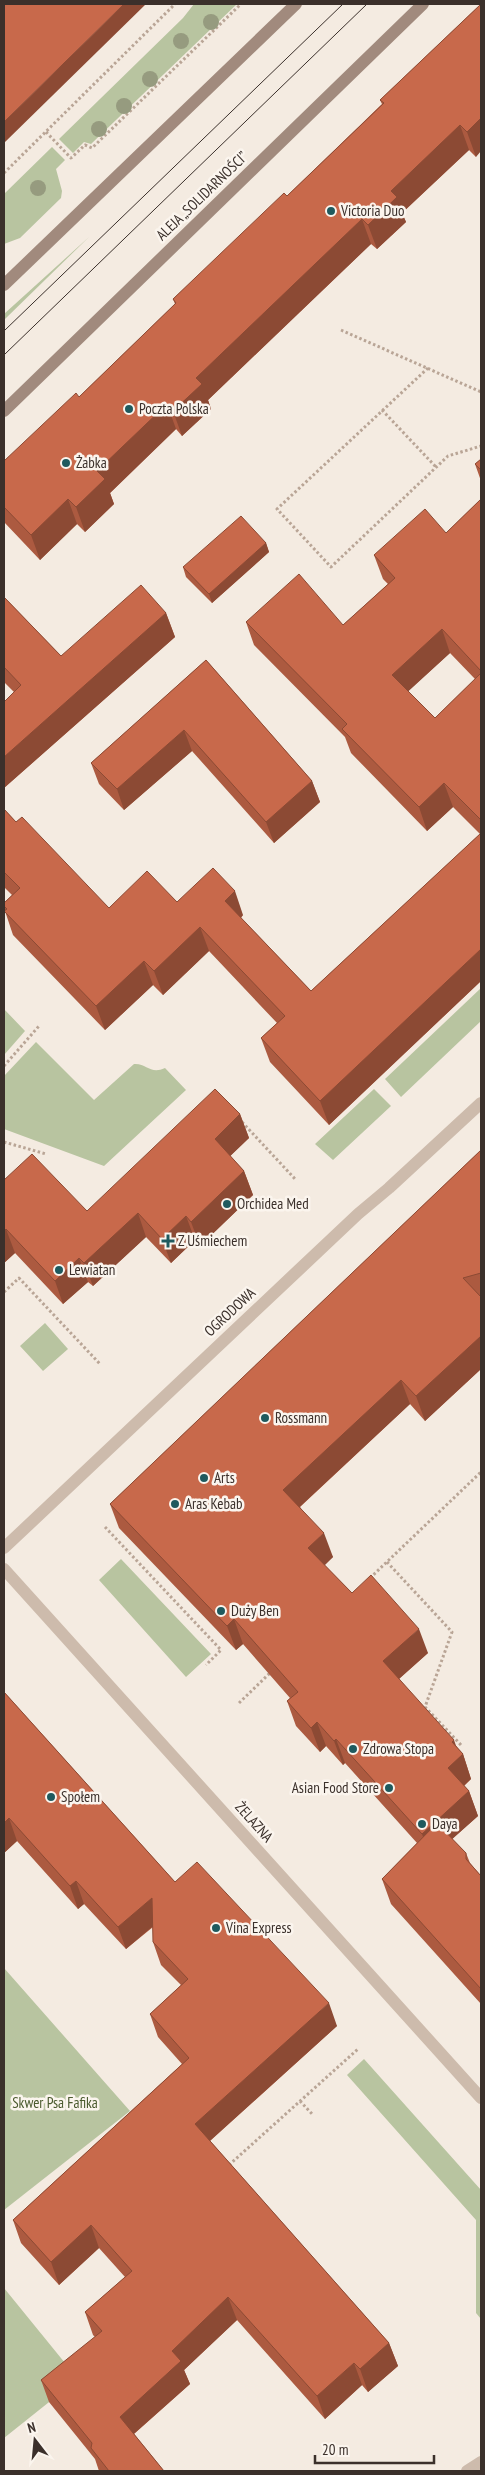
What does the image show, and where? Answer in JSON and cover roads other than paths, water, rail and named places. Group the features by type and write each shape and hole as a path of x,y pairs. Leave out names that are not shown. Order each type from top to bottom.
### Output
{"main road":[{"path":"4,284 296,4"},
{"name":"ALEJA „SOLIDARNOŚCI”","path":"4,410 423,4"}],"street":[{"name":"OGRODOWA","path":"4,1548 358,1214 481,1103"},
{"name":"ŻELAZNA","path":"4,1569 481,2098"},
{"path":"467,2471 481,2462"}],"tram line":[{"path":"4,331 343,4"},
{"path":"4,355 367,4"}],"place":[{"name":"Victoria Duo","path":"331,211"},
{"name":"Poczta Polska","path":"129,409"},
{"name":"Żabka","path":"66,463"},
{"name":"Orchidea Med","path":"227,1204"},
{"name":"Z Uśmiechem","path":"168,1241"},
{"name":"Lewiatan","path":"59,1270"},
{"name":"Rossmann","path":"265,1418"},
{"name":"Arts","path":"204,1478"},
{"name":"Aras Kebab","path":"175,1504"},
{"name":"Duży Ben","path":"221,1611"},
{"name":"Zdrowa Stopa","path":"353,1749"},
{"name":"Asian Food Store","path":"389,1788"},
{"name":"Społem","path":"51,1797"},
{"name":"Daya","path":"422,1824"},
{"name":"Vina Express","path":"216,1928"}],"park label":[{"name":"Skwer Psa Fafika","path":"55,2103"}]}
